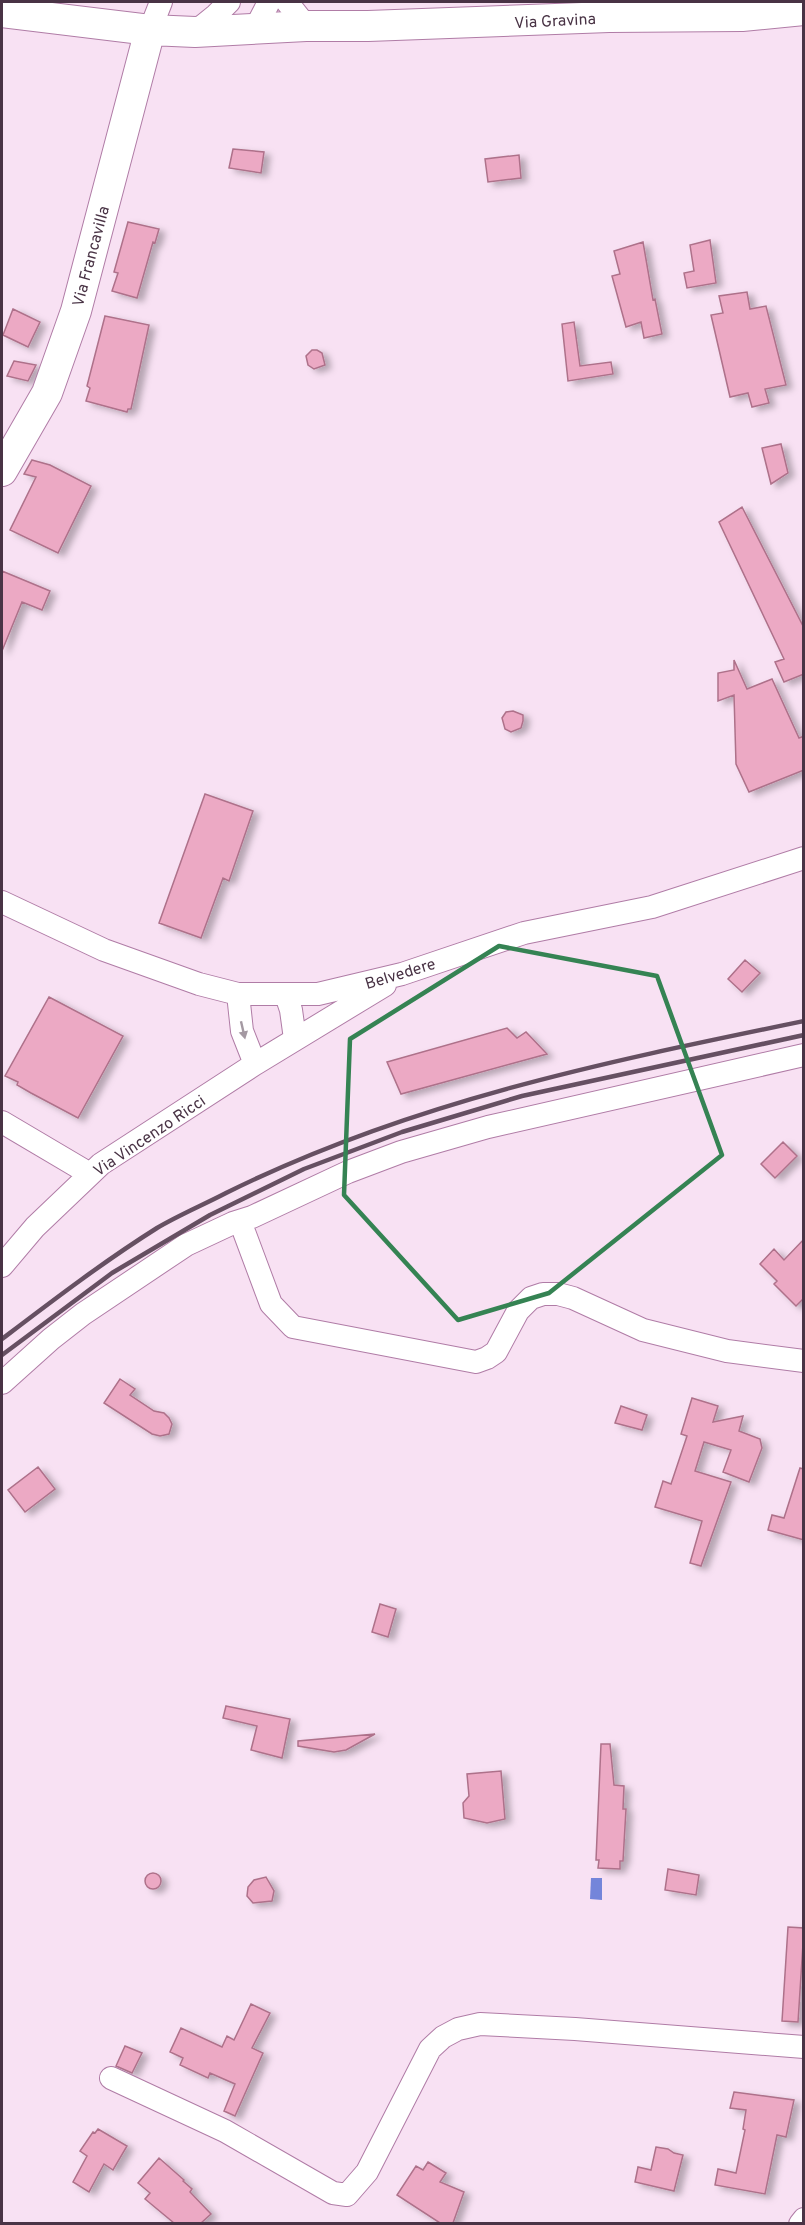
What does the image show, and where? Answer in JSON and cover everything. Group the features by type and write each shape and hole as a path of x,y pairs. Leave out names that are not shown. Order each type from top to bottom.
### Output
{"main road":[{"name":"Via Gravina","path":"2,12 150,30 195,32 306,26 742,15 804,10"},
{"name":"Via Francavilla","path":"2,471 14,437 47,393 76,311 150,30"}],"street":[{"path":"150,30 161,2"},
{"path":"195,32 229,2"},
{"path":"243,2 245,13 255,29"},
{"path":"255,29 269,2"},
{"path":"287,2 306,26"},
{"name":"Belvedere","path":"2,902 104,950 199,984 238,994 318,994 402,974 524,933 652,906 804,858"},
{"name":"Via Vincenzo Ricci","path":"2,1266 35,1227 101,1164 255,1064 402,974"},
{"path":"238,994 242,1031 255,1064"},
{"path":"286,995 291,1010 295,1039"},
{"path":"2,1383 51,1338 138,1275 186,1245 348,1172 442,1139 804,1055"},
{"path":"2,1122 90,1174"},
{"path":"240,1221 271,1304 293,1327 476,1362 496,1352 518,1311 531,1298 543,1294 558,1294 573,1298 643,1330 727,1351 804,1361"},
{"path":"111,2078 225,2131 333,2193 347,2195 367,2172 430,2049 443,2037 458,2029 480,2024 575,2029 804,2048"},
{"path":"800,2223 804,2218"}],"highlighted area":[{"path":"499,946 657,976 722,1155 549,1293 458,1320 344,1195 350,1039"}],"water":[{"path":"591,1878 602,1878 602,1900 590,1899"}],"building":[{"path":"233,149 264,152 261,173 229,168"},
{"path":"519,155 521,178 488,182 485,159"},
{"path":"128,222 159,229 137,298 112,291 118,273 114,272"},
{"path":"710,240 716,283 687,288 684,273 694,271 690,245"},
{"path":"643,242 653,300 655,299 662,334 644,338 641,322 626,327 612,276 620,274 614,251"},
{"path":"747,292 750,309 766,306 786,385 765,389 769,403 752,407 748,393 730,397 711,315 723,313 719,296"},
{"path":"13,309 40,322 28,347 3,335"},
{"path":"105,316 149,325 131,409 127,412 86,401 90,388 87,386"},
{"path":"574,322 580,366 611,362 613,374 568,381 562,324"},
{"path":"312,350 322,353 325,365 314,369 308,365 306,356"},
{"path":"14,361 36,365 28,381 7,376"},
{"path":"781,444 788,473 771,484 762,448"},
{"path":"32,460 50,465 91,486 58,553 10,530 36,477 24,474"},
{"path":"742,507 804,628 804,674 784,682 775,662 784,659 719,522"},
{"path":"2,571 50,591 42,610 22,602 2,651"},
{"path":"734,660 747,689 772,679 799,738 804,736 804,770 749,792 736,764 734,695 718,701 718,673 734,670"},
{"path":"513,711 523,715 523,721 521,728 511,732 505,729 502,718 506,712"},
{"path":"205,794 253,811 229,881 223,878 201,938 159,923"},
{"path":"745,960 760,973 742,992 728,979"},
{"path":"49,997 123,1036 78,1118 17,1085 18,1082 5,1076"},
{"path":"507,1028 517,1038 526,1032 547,1054 401,1094 387,1062"},
{"path":"783,1142 797,1156 775,1178 761,1164"},
{"path":"804,1239 804,1298 796,1306 774,1284 777,1281 760,1264 774,1249 784,1260"},
{"path":"120,1379 135,1389 130,1395 169,1418 172,1424 169,1434 160,1436 152,1434 104,1403"},
{"path":"692,1398 718,1406 713,1422 743,1416 739,1431 760,1439 762,1448 749,1482 723,1472 731,1450 704,1442 695,1471 731,1482 701,1566 690,1563 702,1521 655,1507 663,1481 671,1484 687,1436 681,1434"},
{"path":"621,1406 647,1415 642,1430 615,1423"},
{"path":"38,1467 55,1489 25,1512 8,1490"},
{"path":"800,1468 804,1469 804,1540 768,1530 772,1515 784,1518"},
{"path":"380,1604 396,1609 388,1637 372,1632"},
{"path":"226,1706 290,1719 282,1758 251,1750 257,1726 223,1718"},
{"path":"375,1734 346,1750 334,1752 298,1746 298,1741"},
{"path":"601,1744 610,1744 614,1785 624,1786 623,1809 626,1809 623,1861 620,1861 620,1869 598,1868 599,1860 596,1860"},
{"path":"501,1771 505,1819 487,1823 464,1818 463,1803 469,1796 467,1774"},
{"path":"668,1869 699,1875 696,1895 665,1890"},
{"path":"153,1873 159,1875 161,1881 159,1887 153,1889 147,1887 145,1881 147,1875"},
{"path":"266,1877 274,1891 272,1901 253,1903 247,1896 248,1887 254,1880"},
{"path":"788,1927 804,1928 798,2022 782,2021"},
{"path":"251,2004 270,2013 252,2048 263,2053 235,2116 224,2111 235,2084 210,2073 208,2078 180,2065 183,2058 170,2052 181,2028 222,2047 227,2036 234,2040"},
{"path":"125,2046 142,2053 132,2073 116,2066"},
{"path":"734,2092 794,2100 786,2137 777,2135 765,2194 715,2185 718,2169 736,2173 745,2130 743,2129 746,2110 730,2108"},
{"path":"98,2129 127,2146 113,2170 104,2164 89,2192 73,2182 87,2156 80,2151 93,2132 95,2133"},
{"path":"656,2147 683,2155 674,2191 635,2182 638,2167 651,2170"},
{"path":"159,2158 184,2180 192,2189 190,2192 211,2214 201,2223 174,2223 145,2199 150,2193 138,2183"},
{"path":"428,2162 446,2173 440,2182 464,2192 453,2223 440,2223 397,2195 416,2166 423,2170"}],"railway":[{"path":"2,1339 97,1268 157,1228 295,1161 437,1109 509,1088 655,1052 804,1021"},
{"path":"2,1355 112,1273 210,1215 304,1169 402,1132 522,1096 804,1035"}]}
